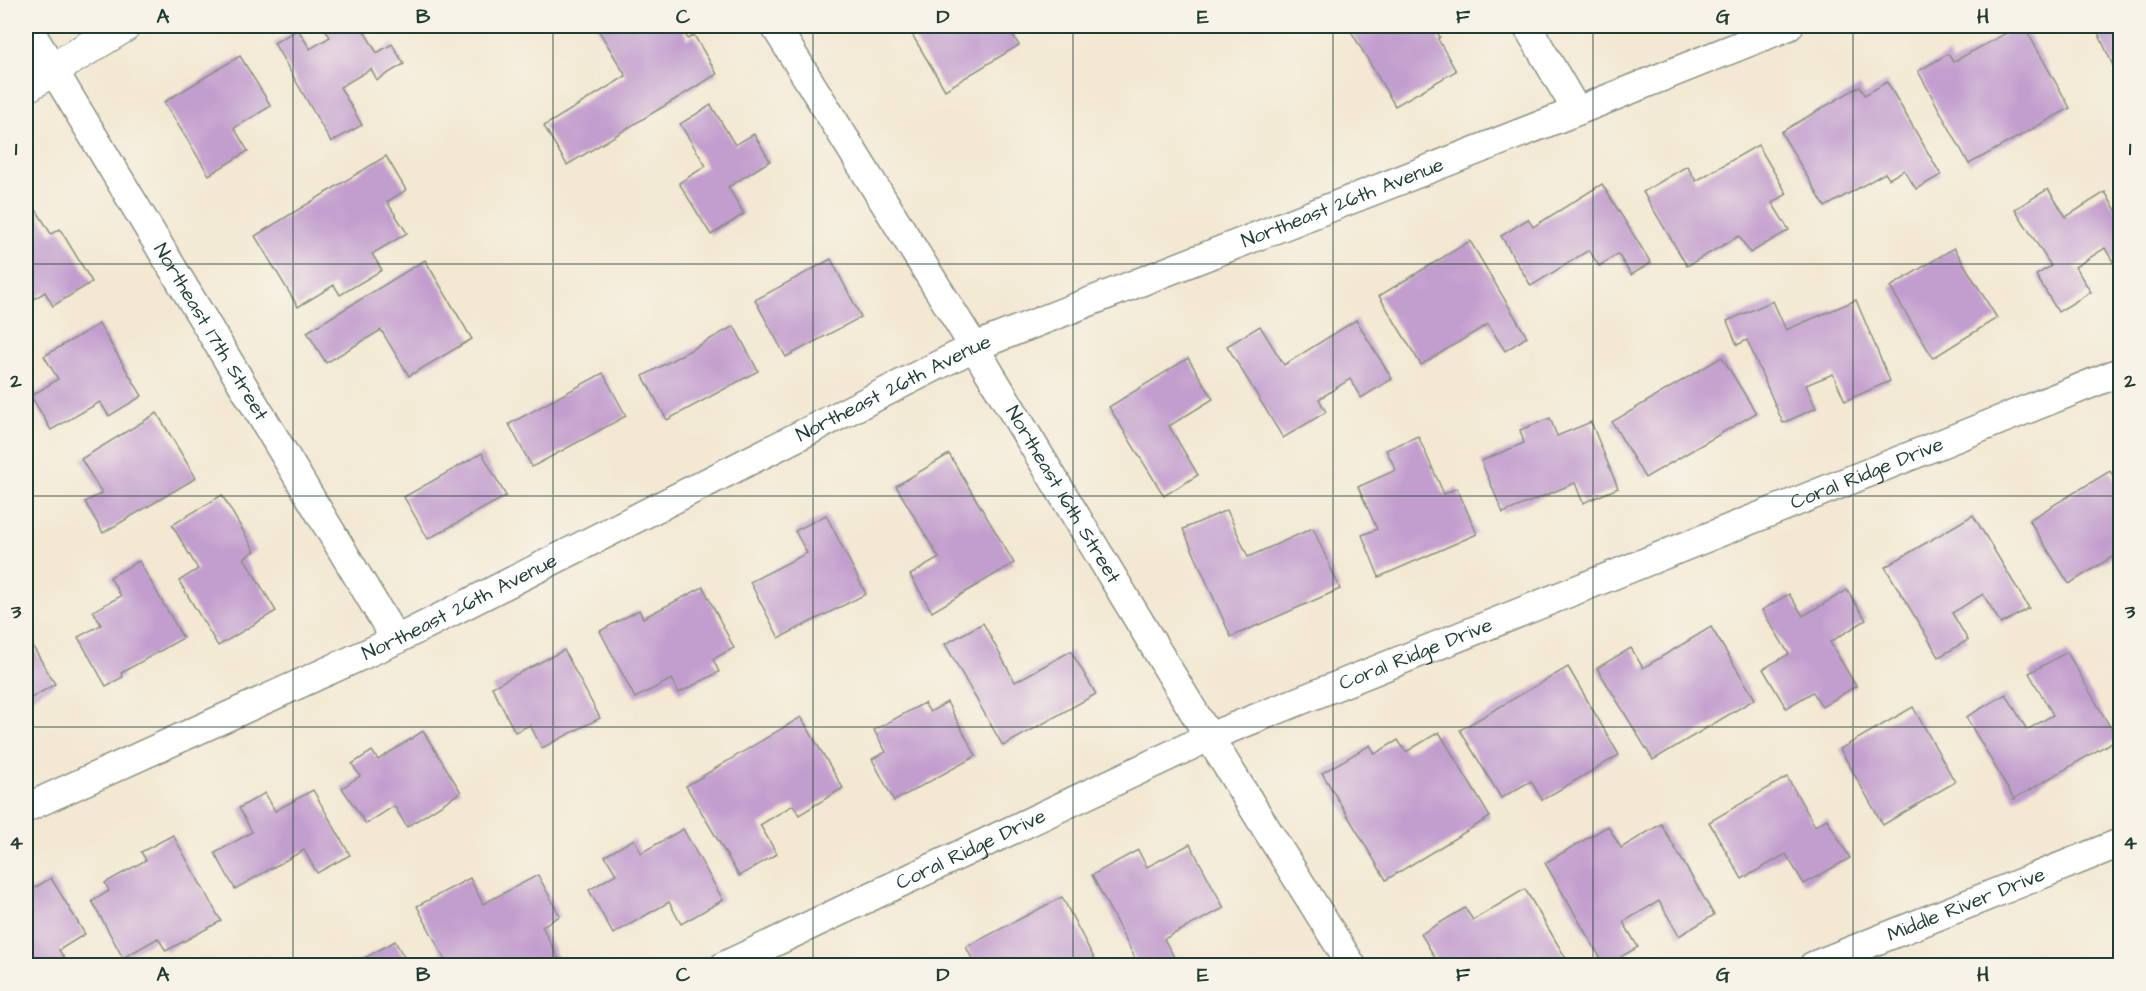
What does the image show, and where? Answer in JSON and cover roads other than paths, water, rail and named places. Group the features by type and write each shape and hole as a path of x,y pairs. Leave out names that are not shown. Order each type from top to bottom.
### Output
{"street":[{"name":"Northeast 17th Street","path":"27,26 396,640"},
{"path":"26,86 124,26"},
{"name":"Northeast 16th Street","path":"775,26 974,346 1209,737 1352,966"},
{"path":"1527,26 1577,111"},
{"name":"Northeast 26th Avenue","path":"26,808 396,640 974,346 1789,26"},
{"name":"Coral Ridge Drive","path":"724,966 1209,737 2121,372"},
{"name":"Middle River Drive","path":"1813,966 2121,843"}]}
